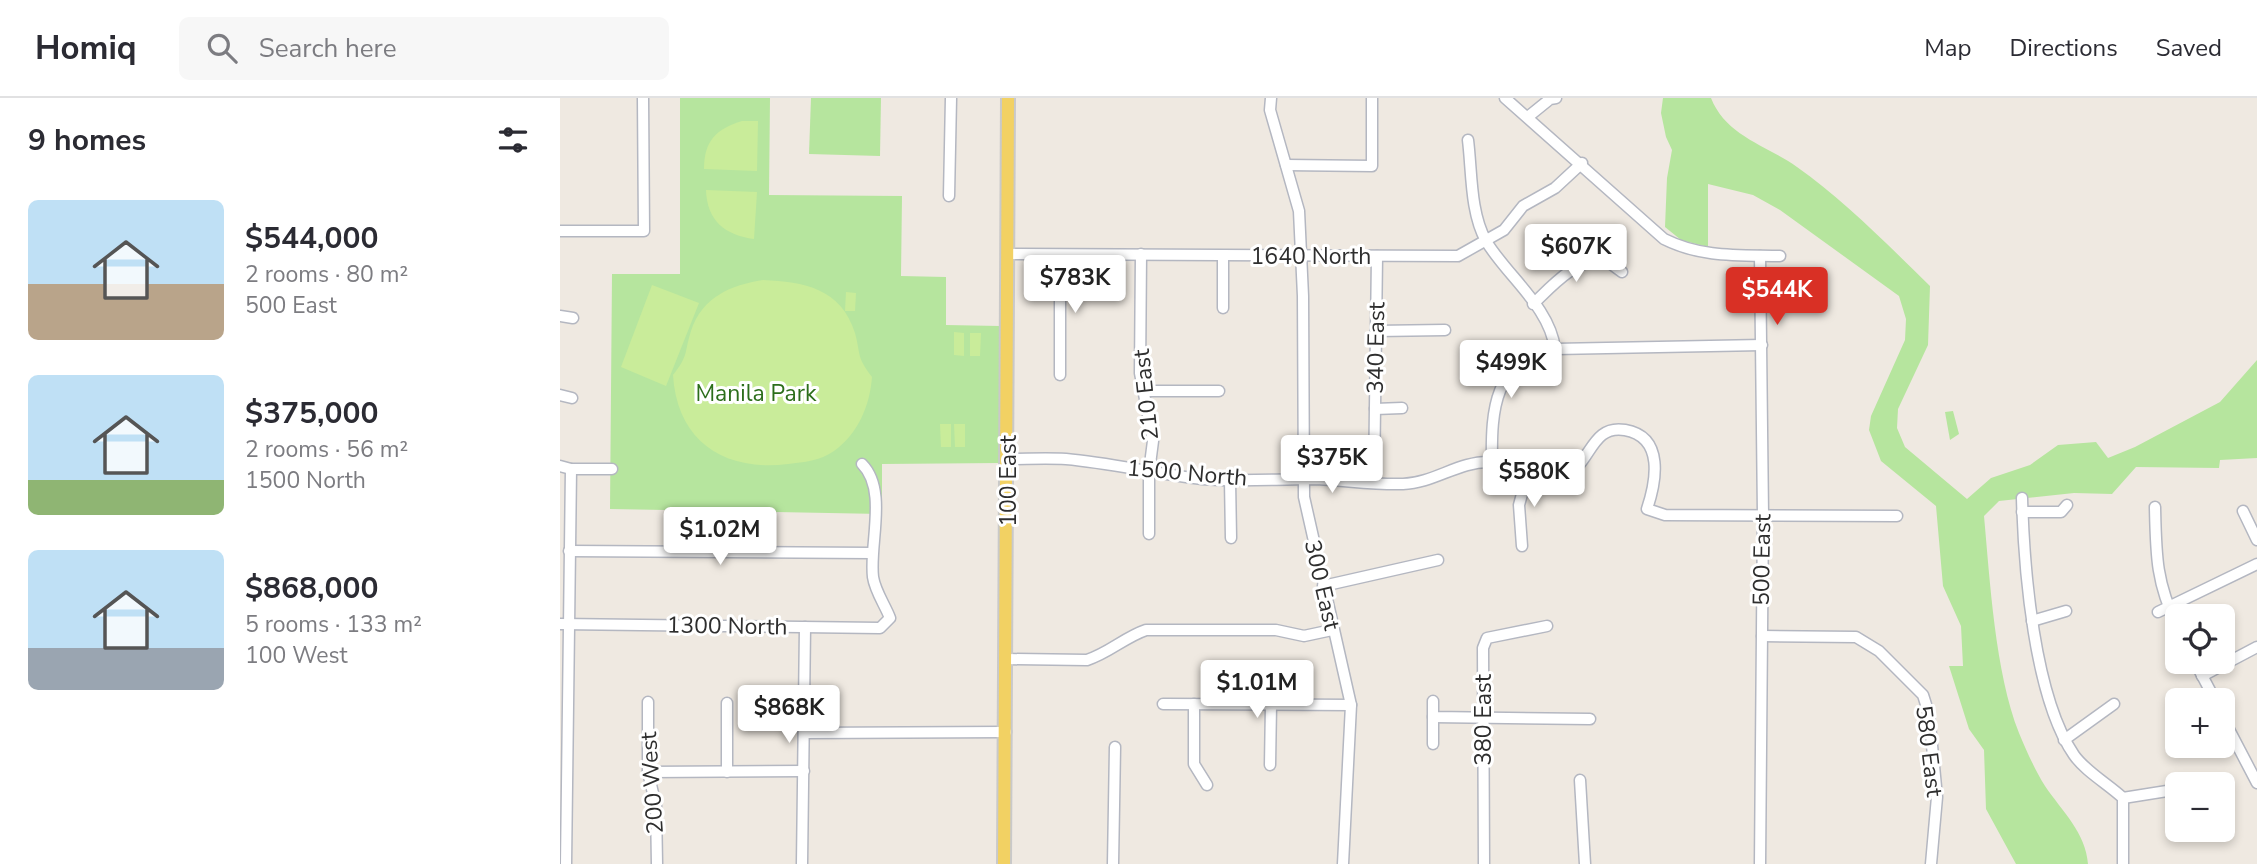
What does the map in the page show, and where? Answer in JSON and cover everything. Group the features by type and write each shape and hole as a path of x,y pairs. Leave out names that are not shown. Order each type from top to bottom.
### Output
{"main road":[{"name":"100 East","path":"1004,864 1008,98"}],"street":[{"path":"560,231 643,231 643,98"},
{"path":"949,196 951,98"},
{"name":"300 East","path":"1270,98 1270,110 1299,211 1299,256 1303,296 1303,479 1332,630 1351,705 1343,864"},
{"path":"1286,165 1372,166 1372,98"},
{"path":"1505,98 1582,163 1664,239 1685,249 1709,255 1780,256"},
{"path":"1528,116 1556,98"},
{"path":"1468,140 1476,212 1486,241 1549,326 1555,349"},
{"name":"1640 North","path":"1008,254 1458,256 1504,230 1523,206 1555,188 1582,163"},
{"name":"210 East","path":"1140,254 1140,373 1153,441 1149,472 1149,534"},
{"path":"1060,255 1060,374"},
{"name":"340 East","path":"1374,482 1377,256"},
{"name":"500 East","path":"1760,256 1763,515 1760,864"},
{"path":"1223,257 1223,308"},
{"path":"1533,304 1572,267 1588,260 1603,258 1622,272"},
{"path":"560,316 573,318"},
{"path":"1376,331 1445,330"},
{"path":"1492,462 1492,412 1499,390 1521,363 1537,352 1555,349 1762,345"},
{"path":"1143,391 1219,391"},
{"path":"560,395 572,398"},
{"path":"1375,409 1402,408"},
{"name":"1500 North","path":"1007,459 1065,459 1149,472 1230,480 1303,479 1404,484 1426,480 1463,466 1492,462 1545,477 1564,477 1578,468 1594,441 1612,430 1634,433 1650,446 1656,466 1647,509 1665,515 1763,515"},
{"path":"569,551 872,552 874,491 869,472 862,464"},
{"path":"560,466 571,469 611,469"},
{"path":"566,864 564,624 571,469"},
{"path":"1522,546 1519,505 1528,472"},
{"path":"1230,480 1231,538"},
{"path":"2022,498 2032,621 2053,717 2076,758 2123,798 2123,864"},
{"path":"2022,512 2061,512 2067,505"},
{"path":"2155,507 2156,568 2163,610 2257,564"},
{"path":"2244,511 2257,540"},
{"path":"1763,515 1897,516"},
{"name":"1300 North","path":"564,624 880,628 890,618 874,581 872,552"},
{"path":"1323,586 1437,560"},
{"path":"2032,621 2066,611"},
{"name":"380 East","path":"1483,864 1483,649 1487,638 1548,626"},
{"path":"802,864 805,627"},
{"path":"1006,659 1087,660 1146,630 1276,630 1304,636 1332,630"},
{"name":"580 East","path":"1762,636 1856,638 1879,651 1923,695 1929,714 1937,797 1931,864"},
{"path":"2208,688 2202,676 2257,647"},
{"path":"1433,701 1433,744"},
{"name":"200 West","path":"648,702 648,772 656,806 657,864"},
{"path":"727,703 727,772"},
{"path":"1163,704 1351,705"},
{"path":"1194,704 1194,764 1207,785"},
{"path":"2064,740 2114,704"},
{"path":"1270,765 1271,705"},
{"path":"1433,717 1590,719"},
{"path":"804,733 1006,732"},
{"path":"2235,741 2257,783"},
{"path":"1113,864 1115,747"},
{"path":"648,772 804,771"},
{"path":"1580,780 1585,864"},
{"path":"2123,798 2165,790"}],"green space":[{"name":"Manila Park","path":"680,98 770,98 769,195 902,196 901,276 946,277 946,325 1000,326 1000,463 882,464 882,514 610,509 612,274 680,274"},
{"path":"811,98 881,98 880,156 809,154"},
{"path":"1663,98 1711,98 1726,122 1748,139 1785,159 1832,194 1930,286 1928,345 1898,409 1897,428 1905,447 1967,499 1991,478 2030,465 2058,445 2096,442 2108,458 2135,447 2220,402 2257,360 2257,458 2220,460 2219,468 2136,467 2112,494 2074,493 1999,501 1984,516 1999,655 2011,709 2019,733 2045,786 2066,813 2083,842 2088,864 2016,864 1986,809 1984,750 1969,729 1949,666 1963,666 1961,626 1943,586 1936,506 1881,461 1869,430 1871,416 1905,340 1906,319 1899,296 1780,210 1753,195 1708,184 1708,247 1681,240 1665,227 1667,178 1672,150 1661,113"},
{"path":"742,121 758,121 757,171 704,169 706,151 713,138 725,128"},
{"path":"706,190 757,192 754,239 734,234 720,225 710,210"},
{"path":"763,280 806,286 831,297 849,318 861,360 872,377 869,398 856,427 834,451 818,459 765,465 744,463 725,457 694,434 676,398 673,375 684,358 691,331 702,309 729,289"},
{"path":"652,285 699,303 666,386 621,367"},
{"path":"846,292 856,293 855,311 845,311"},
{"path":"954,332 964,333 964,356 954,355"},
{"path":"970,333 981,333 980,356 970,356"},
{"path":"1953,411 1959,434 1950,440 1945,412"},
{"path":"940,424 951,424 951,447 941,447"},
{"path":"954,424 965,424 965,447 955,447"}]}
